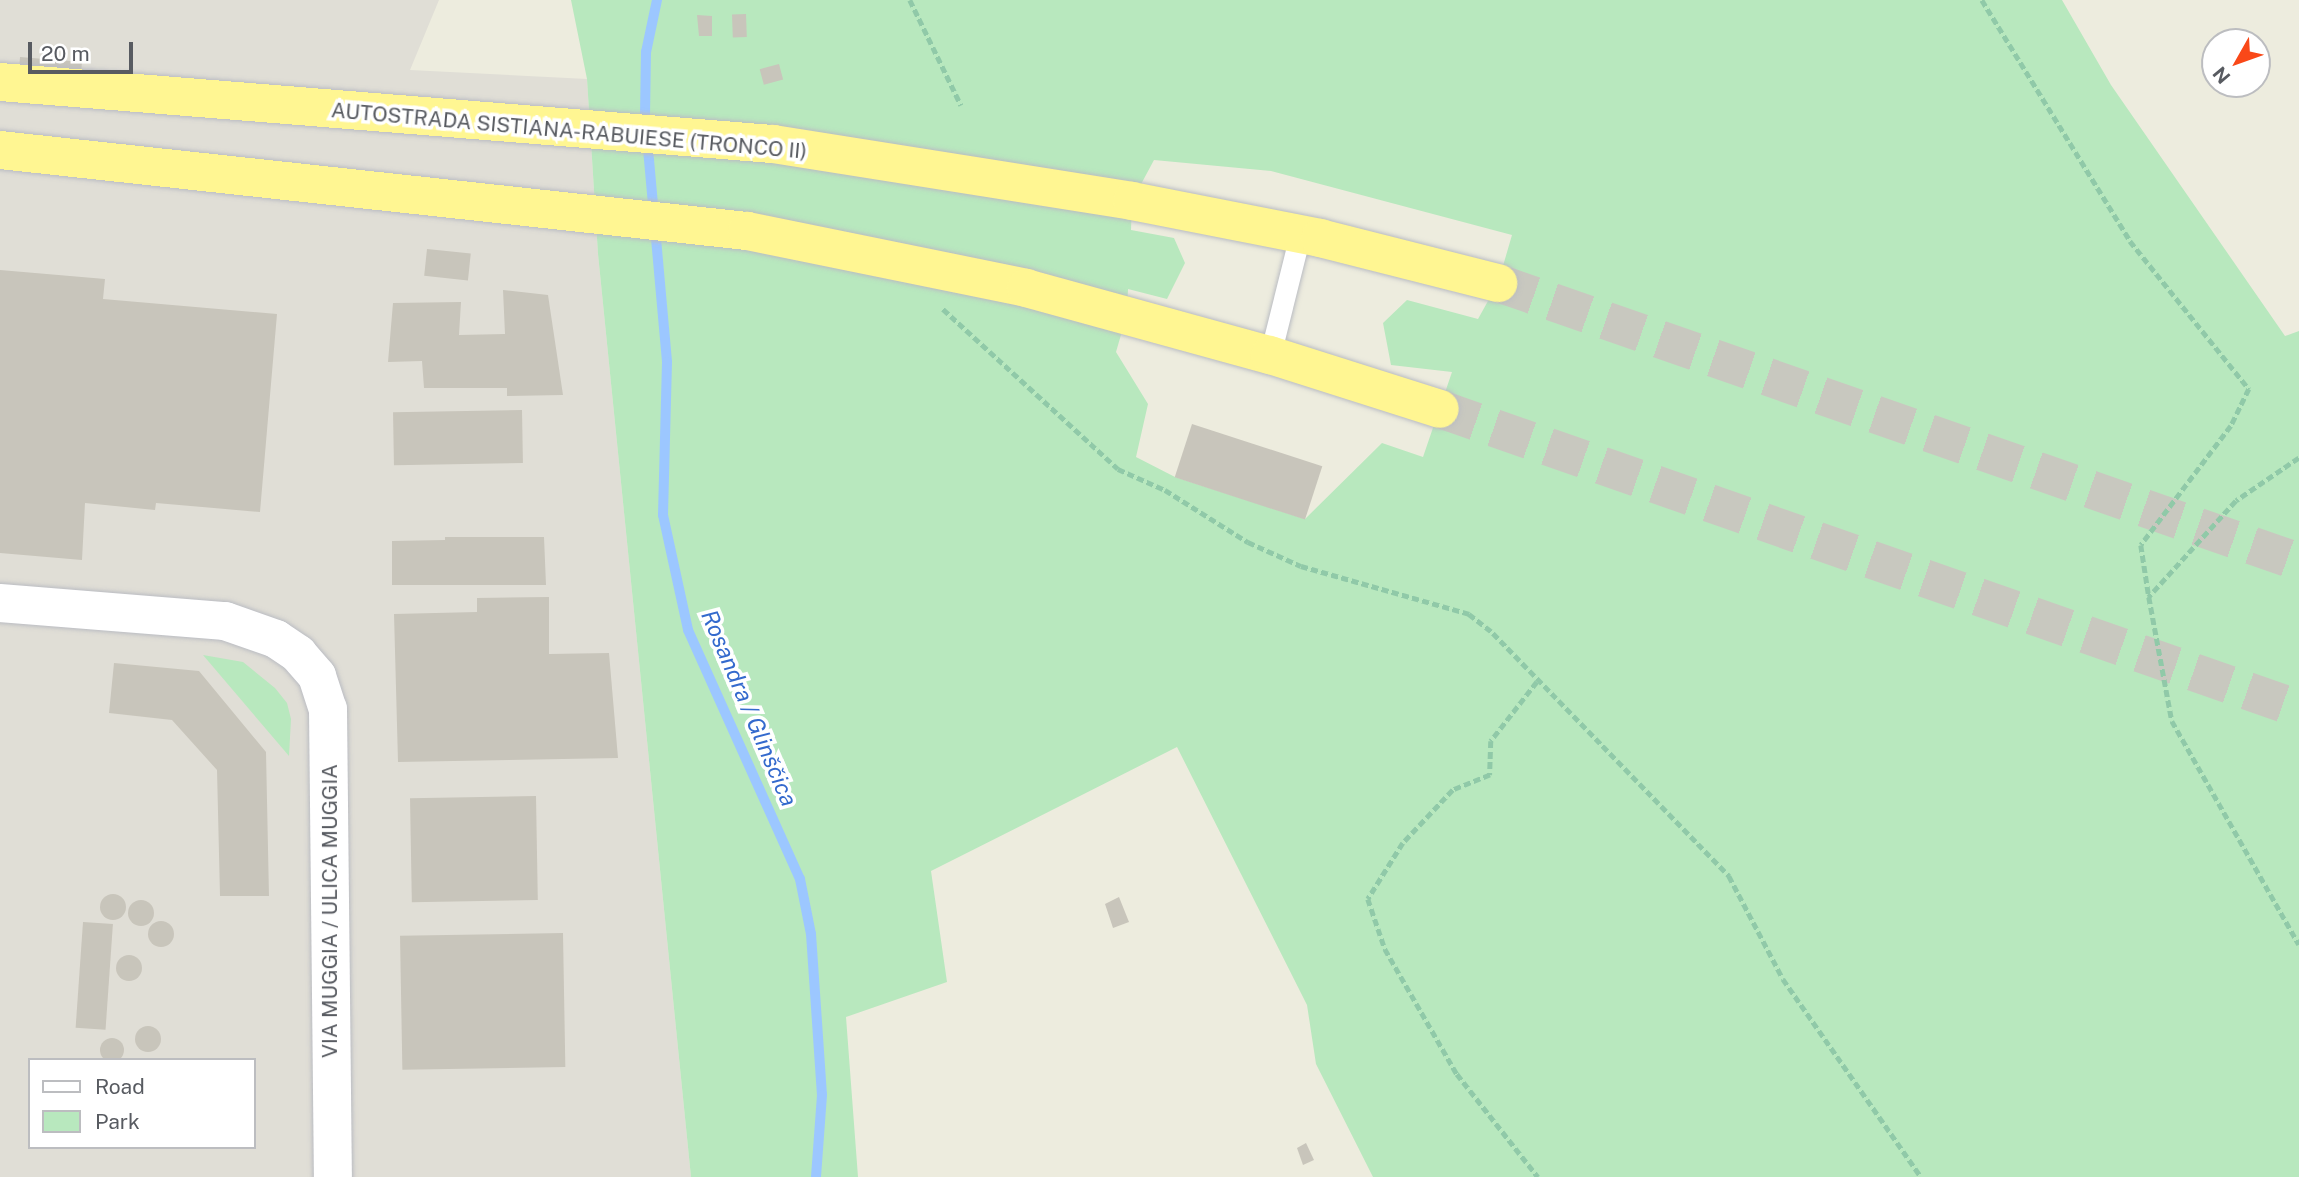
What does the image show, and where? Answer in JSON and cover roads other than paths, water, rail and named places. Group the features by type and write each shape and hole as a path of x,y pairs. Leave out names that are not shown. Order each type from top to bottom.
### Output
{"highway":[{"name":"AUTOSTRADA SISTIANA-RABUIESE (TRONCO II)","path":"0,82 773,144 1132,201 1300,235 1498,283"},
{"path":"0,150 747,231 1026,288 1270,355 1440,409"}],"street":[{"name":"VIA MUGGIA / ULICA MUGGIA","path":"0,603 225,621 276,639 298,654 317,676 328,709 333,1177"}],"lane":[{"path":"1270,355 1300,235"}],"waterway":[{"name":"Rosandra / Glinščica","path":"657,0 646,52 645,115 667,362 663,515 688,630 800,879 811,934 822,1095 816,1177"}],"tunnel":[{"path":"1498,283 2299,562"},
{"path":"1440,409 2299,709"}]}
